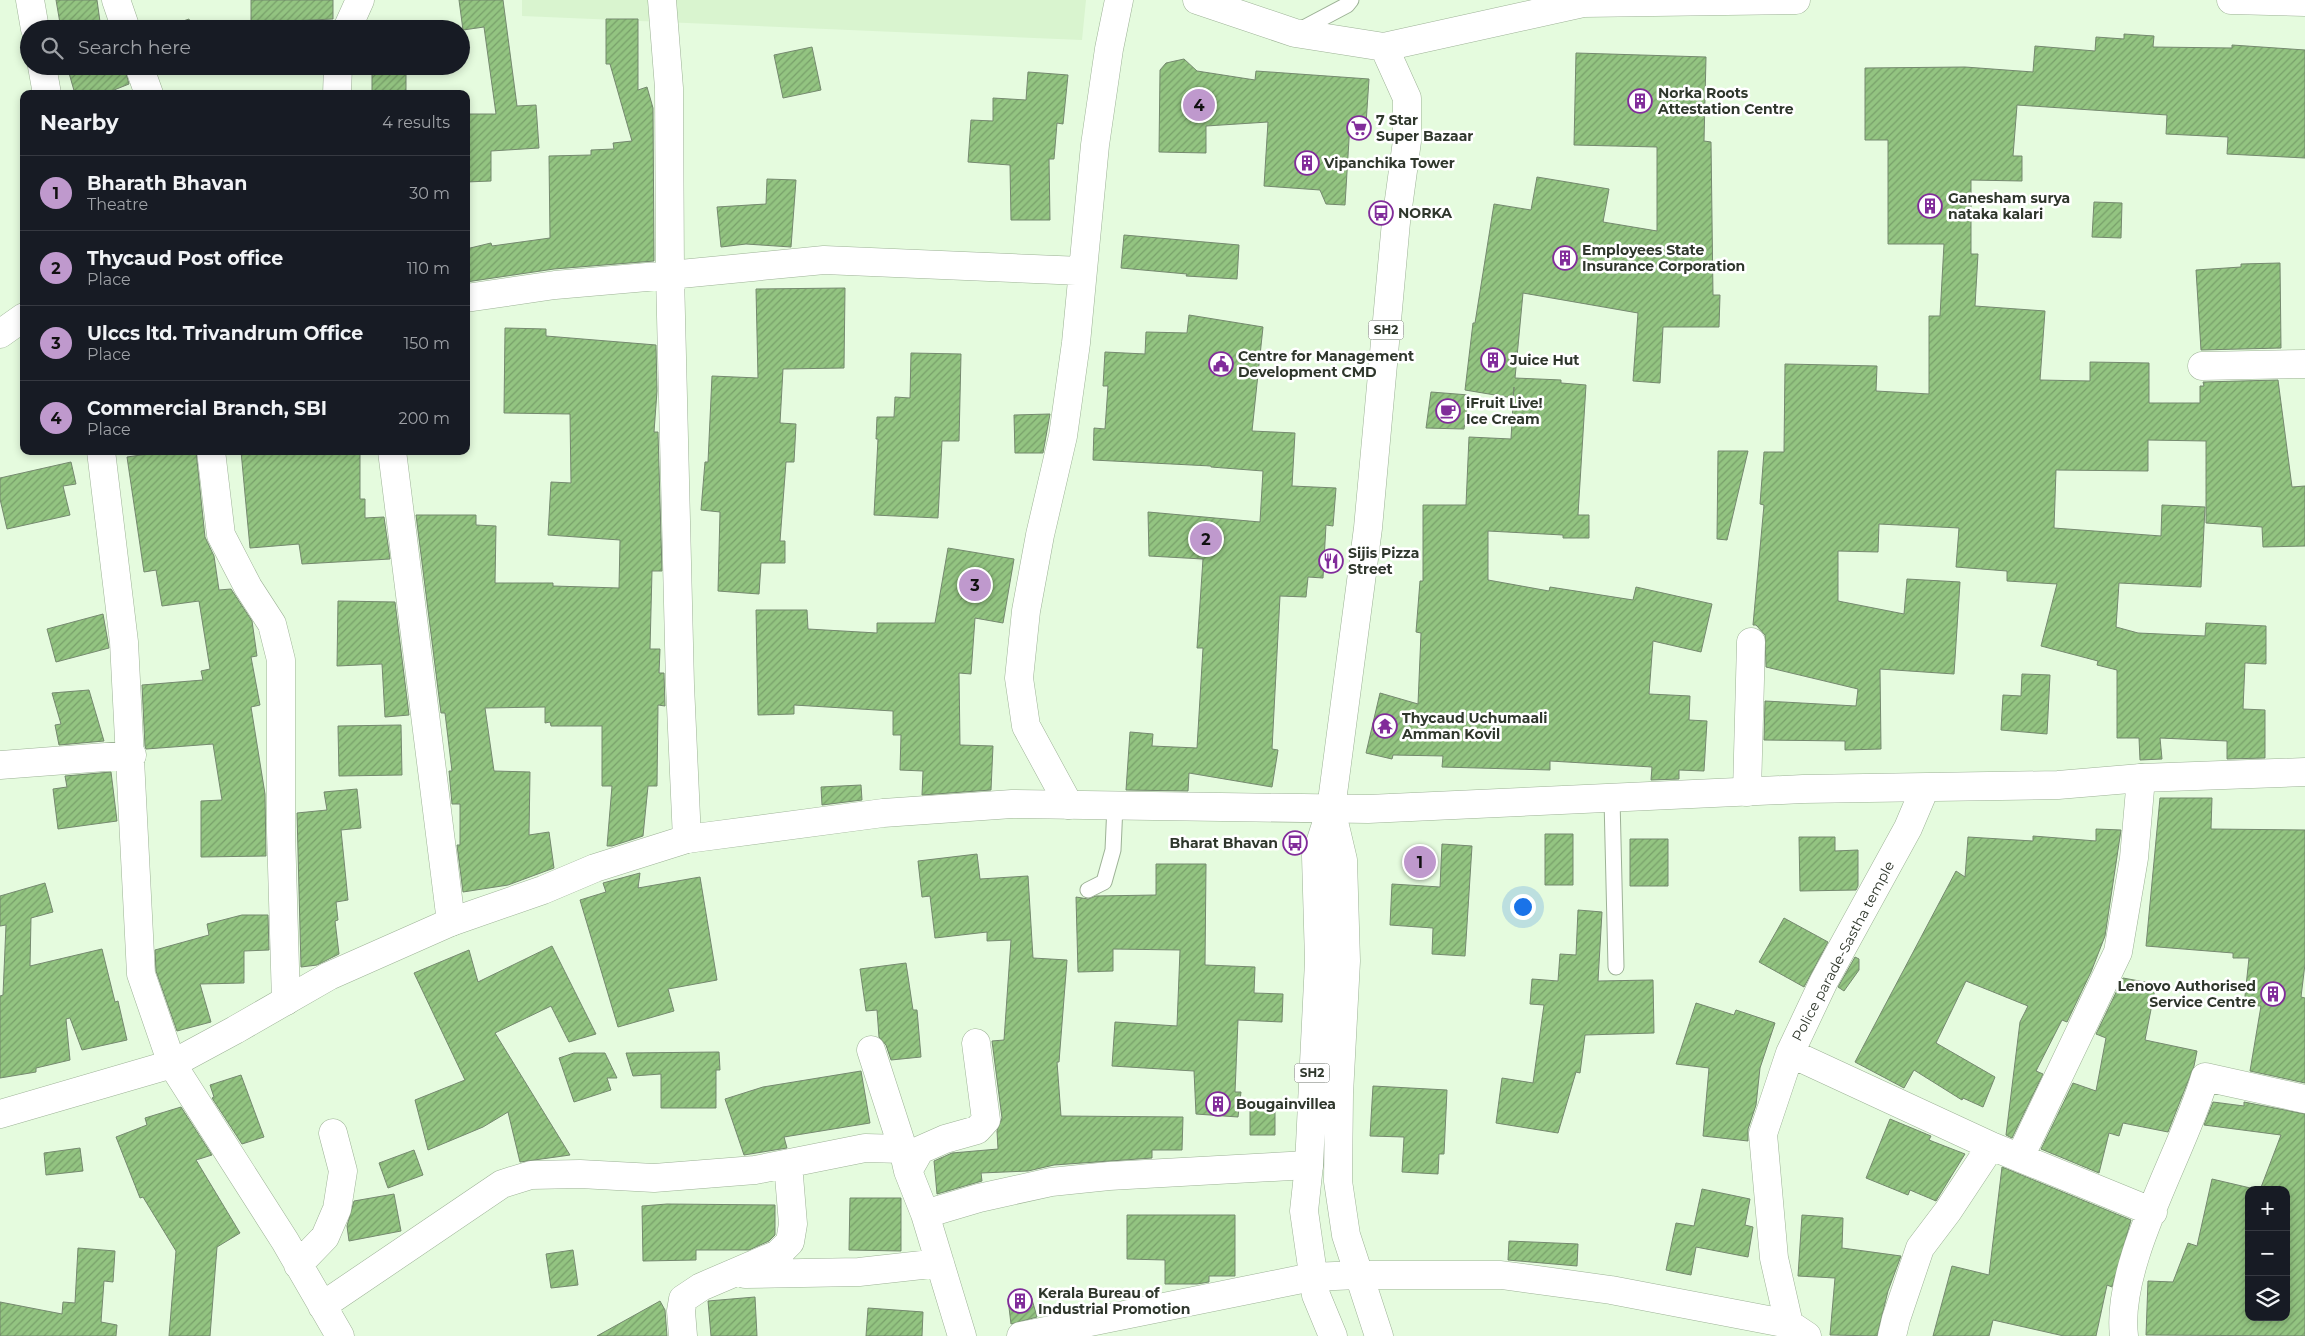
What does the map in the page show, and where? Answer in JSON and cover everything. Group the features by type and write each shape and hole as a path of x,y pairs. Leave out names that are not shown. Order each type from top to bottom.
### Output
{"street":[{"path":"30,0 33,20"},
{"path":"116,0 123,20"},
{"path":"352,20 360,0"},
{"path":"662,0 669,88 670,275 680,685 688,839"},
{"path":"1069,805 1026,726 1019,678 1026,611 1040,535 1063,436 1095,145 1109,49 1119,0"},
{"path":"1197,0 1295,33 1384,47 1583,3 1796,0"},
{"path":"2231,0 2305,2"},
{"name":"SH2","path":"1333,1336 1316,1295 1304,1211 1309,1165 1319,961 1316,856 1331,809 1368,528 1396,222 1407,141 1406,98 1384,47"},
{"path":"44,75 46,90"},
{"path":"142,75 148,90"},
{"path":"337,90 338,75"},
{"path":"470,297 554,285 824,260 1082,271"},
{"path":"0,334 20,320"},
{"path":"2202,366 2305,364"},
{"path":"101,455 124,642 132,755 141,974 172,1064 298,1265 340,1336"},
{"path":"211,455 221,535 248,587 272,624 281,660 281,832 286,1001"},
{"path":"393,455 451,922"},
{"path":"1747,792 1751,642"},
{"path":"0,765 132,755"},
{"path":"0,1114 172,1064 329,976 451,922 543,890 595,868 688,839 883,813 1012,804 1331,809 1612,799 1804,789 2058,785 2141,778 2305,772"},
{"path":"2020,1158 2118,952 2134,858 2141,778"},
{"name":"Police parade-Sastha temple","path":"1798,1330 1774,1258 1763,1134 1790,1053 1824,981 1908,828 1925,788"},
{"path":"1331,809 1343,860 1346,961 1339,1094 1338,1181 1346,1235 1379,1336"},
{"path":"906,1160 920,1150 945,1139 977,1130 986,1120 976,1043"},
{"path":"871,1050 925,1214 962,1336"},
{"path":"1790,1053 1991,1146 2153,1212"},
{"path":"2124,1336 2122,1316 2135,1258 2196,1107 2205,1076 2305,1099"},
{"path":"298,1265 325,1236 337,1209 343,1171 333,1133"},
{"path":"1892,1336 1920,1248 1948,1211 1991,1146"},
{"path":"322,1306 502,1184 532,1175 580,1174 654,1178 755,1170 865,1148 906,1160"},
{"path":"683,1336 681,1311 683,1299 701,1288 778,1254 790,1242 793,1224 788,1164"},
{"path":"925,1214 979,1198 1052,1182 1110,1176 1309,1165"},
{"path":"732,1274 859,1272 940,1263"},
{"path":"1021,1336 1312,1277 1358,1276 1501,1275 1611,1290 1798,1330"}],"lane":[{"path":"1295,33 1347,5 1351,0"},
{"path":"1612,799 1616,967"},
{"path":"1088,890 1104,882 1113,850 1115,805"}],"shaded area":[{"path":"522,0 1086,0 1082,40 522,16"}],"building":[{"path":"56,0 97,0 100,20 59,20"},
{"path":"251,0 333,0 333,19 251,20"},
{"path":"459,0 503,0 517,106 536,105 539,148 491,151 491,181 470,182 470,114 496,114 484,27 470,29 470,20 462,20"},
{"path":"606,19 638,19 638,90 647,87 653,108 654,261 554,269 470,281 470,248 491,243 492,246 550,238 549,156 591,155 591,150 614,149 613,143 632,141 610,64 606,64"},
{"path":"2124,34 2154,36 2153,47 2232,48 2232,45 2305,50 2305,158 2227,154 2228,137 2166,134 2167,115 2017,105 2013,156 2022,156 2022,181 1971,180 1971,254 1978,254 1975,306 2045,311 2040,380 2090,381 2090,362 2149,363 2149,403 2200,403 2200,386 2204,386 2203,382 2278,380 2292,487 2305,486 2305,546 2263,547 2262,527 2206,523 2206,441 2148,440 2148,471 2056,470 2054,528 2161,536 2162,505 2205,507 2201,587 2119,583 2116,627 2138,633 2205,636 2206,623 2266,626 2266,664 2245,663 2243,709 2265,710 2265,758 2227,759 2227,741 2160,738 2162,759 2140,760 2139,738 2117,738 2117,670 2097,665 2098,661 2041,646 2057,584 2007,581 2007,571 1956,567 1959,528 1879,524 1878,552 1838,551 1838,601 1904,614 1907,579 1960,582 1954,674 1880,669 1881,749 1845,750 1845,741 1764,740 1765,701 1856,706 1858,689 1766,667 1765,635 1756,625 1753,625 1764,505 1760,504 1764,452 1784,452 1785,364 1877,366 1876,391 1929,394 1929,316 1940,316 1944,244 1888,244 1888,140 1865,140 1865,68 1965,67 2033,72 2035,46 2095,51 2096,37 2124,39"},
{"path":"812,47 821,90 783,98 774,55"},
{"path":"1576,53 1706,57 1704,141 1711,142 1713,295 1720,295 1719,327 1663,327 1660,383 1633,381 1638,313 1523,293 1515,378 1561,380 1561,383 1586,385 1578,515 1589,515 1589,538 1563,538 1563,535 1488,531 1488,580 1549,591 1550,587 1633,600 1636,587 1712,604 1701,652 1653,641 1649,694 1690,696 1689,720 1707,721 1704,771 1679,770 1679,779 1651,780 1652,767 1550,761 1550,770 1442,767 1443,756 1393,755 1392,759 1366,753 1380,693 1418,704 1421,633 1416,632 1420,581 1423,581 1423,505 1466,505 1469,437 1511,439 1514,387 1513,398 1465,390 1473,323 1475,323 1494,204 1531,210 1537,177 1609,189 1603,222 1657,231 1657,147 1574,145"},
{"path":"1184,59 1197,71 1255,80 1256,71 1369,79 1366,124 1350,123 1345,205 1326,204 1320,190 1264,186 1268,122 1206,126 1206,153 1159,152 1160,70 1166,63"},
{"path":"1028,72 1068,75 1063,124 1057,123 1054,159 1049,159 1050,220 1011,220 1010,165 968,162 971,120 993,121 993,98 1026,100"},
{"path":"70,75 126,75 129,84 114,90 74,90"},
{"path":"372,75 406,75 406,90 372,90"},
{"path":"767,179 796,180 791,247 746,244 721,247 717,207 766,204"},
{"path":"2094,202 2122,203 2121,238 2092,237"},
{"path":"1124,235 1239,245 1237,279 1186,276 1187,274 1121,268"},
{"path":"2280,263 2281,348 2201,350 2196,270 2241,267 2241,264"},
{"path":"845,288 844,368 783,369 780,423 796,424 794,462 786,462 780,541 785,541 785,563 761,563 759,594 718,591 720,512 701,510 705,462 708,462 712,376 758,378 756,289"},
{"path":"1189,315 1263,327 1252,431 1295,433 1292,486 1336,488 1333,526 1326,525 1323,578 1308,577 1306,597 1280,596 1272,749 1278,750 1272,787 1189,773 1188,791 1126,790 1130,732 1153,734 1152,746 1197,748 1203,648 1197,648 1203,559 1149,556 1148,512 1260,522 1263,471 1211,466 1093,460 1094,428 1105,429 1108,386 1103,386 1105,352 1145,354 1146,332 1187,333"},
{"path":"505,328 546,329 546,336 656,345 657,391 654,432 658,432 662,571 652,571 650,649 660,649 659,673 664,673 665,706 658,705 657,786 648,786 643,836 612,846 607,846 612,786 602,786 602,726 551,726 550,722 545,723 545,707 485,708 494,771 530,772 529,835 549,832 554,868 508,885 463,892 457,845 460,845 460,804 452,804 449,771 452,771 445,713 441,713 416,515 476,515 476,525 496,526 495,583 553,583 553,586 619,588 620,540 548,535 551,482 571,483 570,414 504,413"},
{"path":"911,353 961,354 959,441 942,441 938,518 874,515 878,439 876,439 877,417 894,417 895,397 910,398"},
{"name":"iFruit Live! Ice Cream","path":"1431,392 1469,395 1464,429 1426,428"},
{"path":"1050,414 1043,453 1015,453 1014,415"},
{"path":"1718,451 1748,451 1727,540 1717,539"},
{"path":"141,455 196,455 205,537 214,556 219,590 231,589 252,621 257,656 251,657 260,705 251,707 265,794 266,856 201,857 201,801 222,800 213,744 146,749 142,685 203,680 201,671 210,669 199,601 162,606 156,570 144,572 127,457"},
{"path":"241,455 360,455 360,499 365,499 365,518 384,517 390,559 302,564 299,544 250,548"},
{"path":"71,462 76,484 63,486 70,515 7,529 0,499 0,478"},
{"path":"948,548 1014,559 1003,623 975,618 971,674 959,673 960,745 993,746 991,790 922,795 923,771 900,770 901,735 893,735 893,711 794,705 794,714 758,715 756,610 807,610 808,629 877,633 877,623 935,623"},
{"path":"338,601 395,602 409,715 385,717 382,664 337,666"},
{"path":"103,614 109,648 56,662 47,629"},
{"path":"2022,674 2050,675 2047,734 2001,730 2003,695 2021,696"},
{"path":"89,690 104,741 59,745 55,725 61,724 52,693"},
{"path":"401,725 402,775 339,776 338,726"},
{"path":"111,772 117,821 58,829 53,789 67,787 65,776"},
{"path":"861,785 862,800 822,805 821,787"},
{"path":"357,789 361,828 341,830 348,900 336,902 338,920 335,921 339,954 317,965 301,967 297,813 327,810 324,792"},
{"path":"2160,798 2212,798 2211,829 2305,830 2305,964 2301,997 2305,998 2305,1083 2250,1071 2261,1006 2244,1005 2249,958 2233,958 2233,953 2146,946"},
{"path":"2096,829 2121,830 2105,936 2091,972 2067,1022 2062,1020 2036,1071 2043,1074 2012,1138 2006,1135 2020,1022 2028,1006 1966,981 1936,1043 1995,1077 1983,1107 1963,1098 1962,1100 1914,1070 1904,1088 1855,1062 1956,871 1965,877 1968,837 2033,841 2033,836 2096,841"},
{"path":"1545,834 1573,834 1573,885 1545,885"},
{"path":"1799,837 1835,837 1835,851 1858,850 1858,886 1856,890 1800,891"},
{"path":"1630,839 1668,839 1668,886 1630,886"},
{"path":"1442,844 1472,846 1465,956 1432,954 1433,928 1390,925 1392,884 1440,887"},
{"path":"977,854 980,879 1028,876 1033,958 1067,960 1059,1062 1057,1062 1061,1116 1183,1117 1182,1150 1152,1150 1152,1158 1054,1165 1028,1171 981,1173 982,1181 937,1194 934,1161 952,1153 998,1149 997,1131 1002,1118 992,1041 1004,1040 1011,940 987,941 987,932 935,938 930,896 922,897 918,861"},
{"path":"1156,864 1206,864 1205,965 1255,967 1254,993 1283,994 1282,1022 1238,1020 1235,1092 1241,1092 1238,1117 1196,1114 1194,1071 1112,1066 1115,1022 1177,1026 1180,950 1113,949 1113,971 1078,972 1076,897 1088,899 1096,896 1156,895"},
{"path":"640,873 638,888 700,877 717,980 668,989 674,1011 618,1027 580,900 606,892 603,883"},
{"path":"45,883 53,912 31,918 30,966 102,949 115,1002 118,1001 127,1040 82,1050 70,1018 66,1019 70,1060 36,1068 36,1072 0,1078 0,996 3,995 6,925 0,926 0,896"},
{"path":"1578,910 1602,912 1598,981 1653,980 1654,1033 1585,1035 1580,1073 1576,1072 1558,1133 1496,1123 1502,1078 1533,1083 1544,1005 1530,1004 1532,979 1558,981 1560,954 1576,955"},
{"path":"242,915 268,915 269,950 244,951 244,983 200,984 211,1022 177,1031 156,971 155,950 209,935 207,924"},
{"path":"1784,918 1828,942 1804,987 1759,962"},
{"path":"552,946 596,1034 569,1042 551,1006 495,1033 570,1155 520,1162 508,1112 483,1127 428,1150 415,1100 465,1080 414,973 469,950 478,982"},
{"path":"1855,957 1859,959 1859,970 1844,991 1838,987"},
{"path":"906,963 913,1010 917,1010 921,1057 891,1060 886,1045 879,1037 877,1010 866,1011 860,969"},
{"path":"2123,978 2156,984 2145,1040 2197,1051 2194,1066 2168,1132 2123,1123 2119,1136 2109,1133 2099,1173 2041,1149 2073,1083 2096,1091 2106,1038 2096,1034"},
{"path":"1696,1003 1734,1015 1736,1010 1775,1023 1760,1068 1756,1105 1748,1129 1748,1141 1703,1136 1709,1068 1676,1064"},
{"path":"719,1052 720,1070 716,1070 716,1108 661,1108 661,1074 633,1076 626,1053"},
{"path":"574,1053 605,1053 617,1078 607,1078 611,1090 574,1102 559,1058"},
{"path":"861,1071 870,1123 784,1137 787,1148 744,1155 725,1099 763,1087"},
{"path":"241,1075 264,1137 242,1144 212,1098 214,1097 210,1085"},
{"path":"1373,1086 1447,1090 1444,1154 1439,1154 1438,1174 1402,1172 1404,1137 1370,1136"},
{"path":"2213,1102 2244,1106 2244,1102 2305,1114 2305,1336 2146,1335 2148,1281 2173,1282 2188,1243 2197,1246 2212,1179 2245,1187 2245,1321 2290,1321 2290,1186 2262,1186 2281,1135 2204,1125"},
{"path":"181,1107 212,1155 196,1160 240,1233 217,1247 210,1336 169,1336 176,1251 143,1197 140,1198 116,1137 147,1125 145,1118"},
{"path":"1250,1109 1275,1109 1275,1135 1250,1135"},
{"path":"1890,1119 1931,1136 1929,1140 1965,1154 1936,1201 1910,1190 1908,1195 1866,1178"},
{"path":"80,1148 83,1171 46,1175 44,1153"},
{"path":"414,1150 423,1175 388,1188 379,1163"},
{"path":"2002,1167 2131,1220 2112,1287 2107,1285 2096,1336 2064,1336 1993,1320 1989,1336 1933,1336 1952,1266 1989,1275"},
{"path":"1702,1189 1750,1199 1745,1225 1753,1227 1748,1257 1696,1247 1691,1275 1666,1270 1676,1223 1694,1226"},
{"path":"394,1194 401,1231 349,1241 347,1226 354,1201"},
{"path":"850,1198 901,1198 901,1251 849,1250"},
{"path":"667,1204 775,1205 775,1235 769,1241 749,1250 696,1250 696,1260 643,1261 642,1206"},
{"path":"1127,1215 1235,1215 1235,1276 1209,1276 1209,1282 1197,1284 1165,1284 1165,1260 1127,1259"},
{"path":"1802,1215 1843,1218 1842,1248 1901,1256 1888,1291 1877,1336 1830,1335 1835,1278 1798,1276"},
{"path":"1509,1241 1578,1244 1577,1266 1508,1260"},
{"path":"78,1248 115,1251 113,1282 104,1281 101,1322 117,1325 116,1336 0,1336 0,1302 62,1314 63,1302 75,1303"},
{"path":"573,1250 578,1285 551,1288 546,1254"},
{"name":"Kerala Bureau of Industrial Promotion","path":"1031,1296 1037,1317 1011,1324 1008,1299"},
{"path":"755,1297 757,1336 711,1336 708,1301"},
{"path":"660,1301 665,1310 667,1336 597,1336"},
{"path":"868,1308 923,1312 922,1336 866,1336"}],"place":[{"name":"Norka Roots Attestation Centre","path":"1640,101"},
{"name":"Commercial Branch, SBI","path":"1199,105"},
{"name":"7 Star Super Bazaar","path":"1359,128"},
{"name":"Vipanchika Tower","path":"1307,163"},
{"name":"Ganesham surya nataka kalari","path":"1930,206"},
{"name":"NORKA","path":"1381,213"},
{"name":"Employees State Insurance Corporation","path":"1565,258"},
{"name":"Juice Hut","path":"1493,360"},
{"name":"Centre for Management Development CMD","path":"1221,364"},
{"name":"iFruit Live! Ice Cream","path":"1448,411"},
{"name":"Thycaud Post office","path":"1206,539"},
{"name":"Sijis Pizza Street","path":"1331,561"},
{"name":"Ulccs ltd. Trivandrum Office","path":"975,585"},
{"name":"Thycaud Uchumaali Amman Kovil","path":"1385,726"},
{"name":"Bharat Bhavan","path":"1295,843"},
{"name":"Bharath Bhavan","path":"1420,862"},
{"name":"Lenovo Authorised Service Centre","path":"2273,994"},
{"name":"Bougainvillea","path":"1218,1104"},
{"name":"Kerala Bureau of Industrial Promotion","path":"1020,1301"}]}
